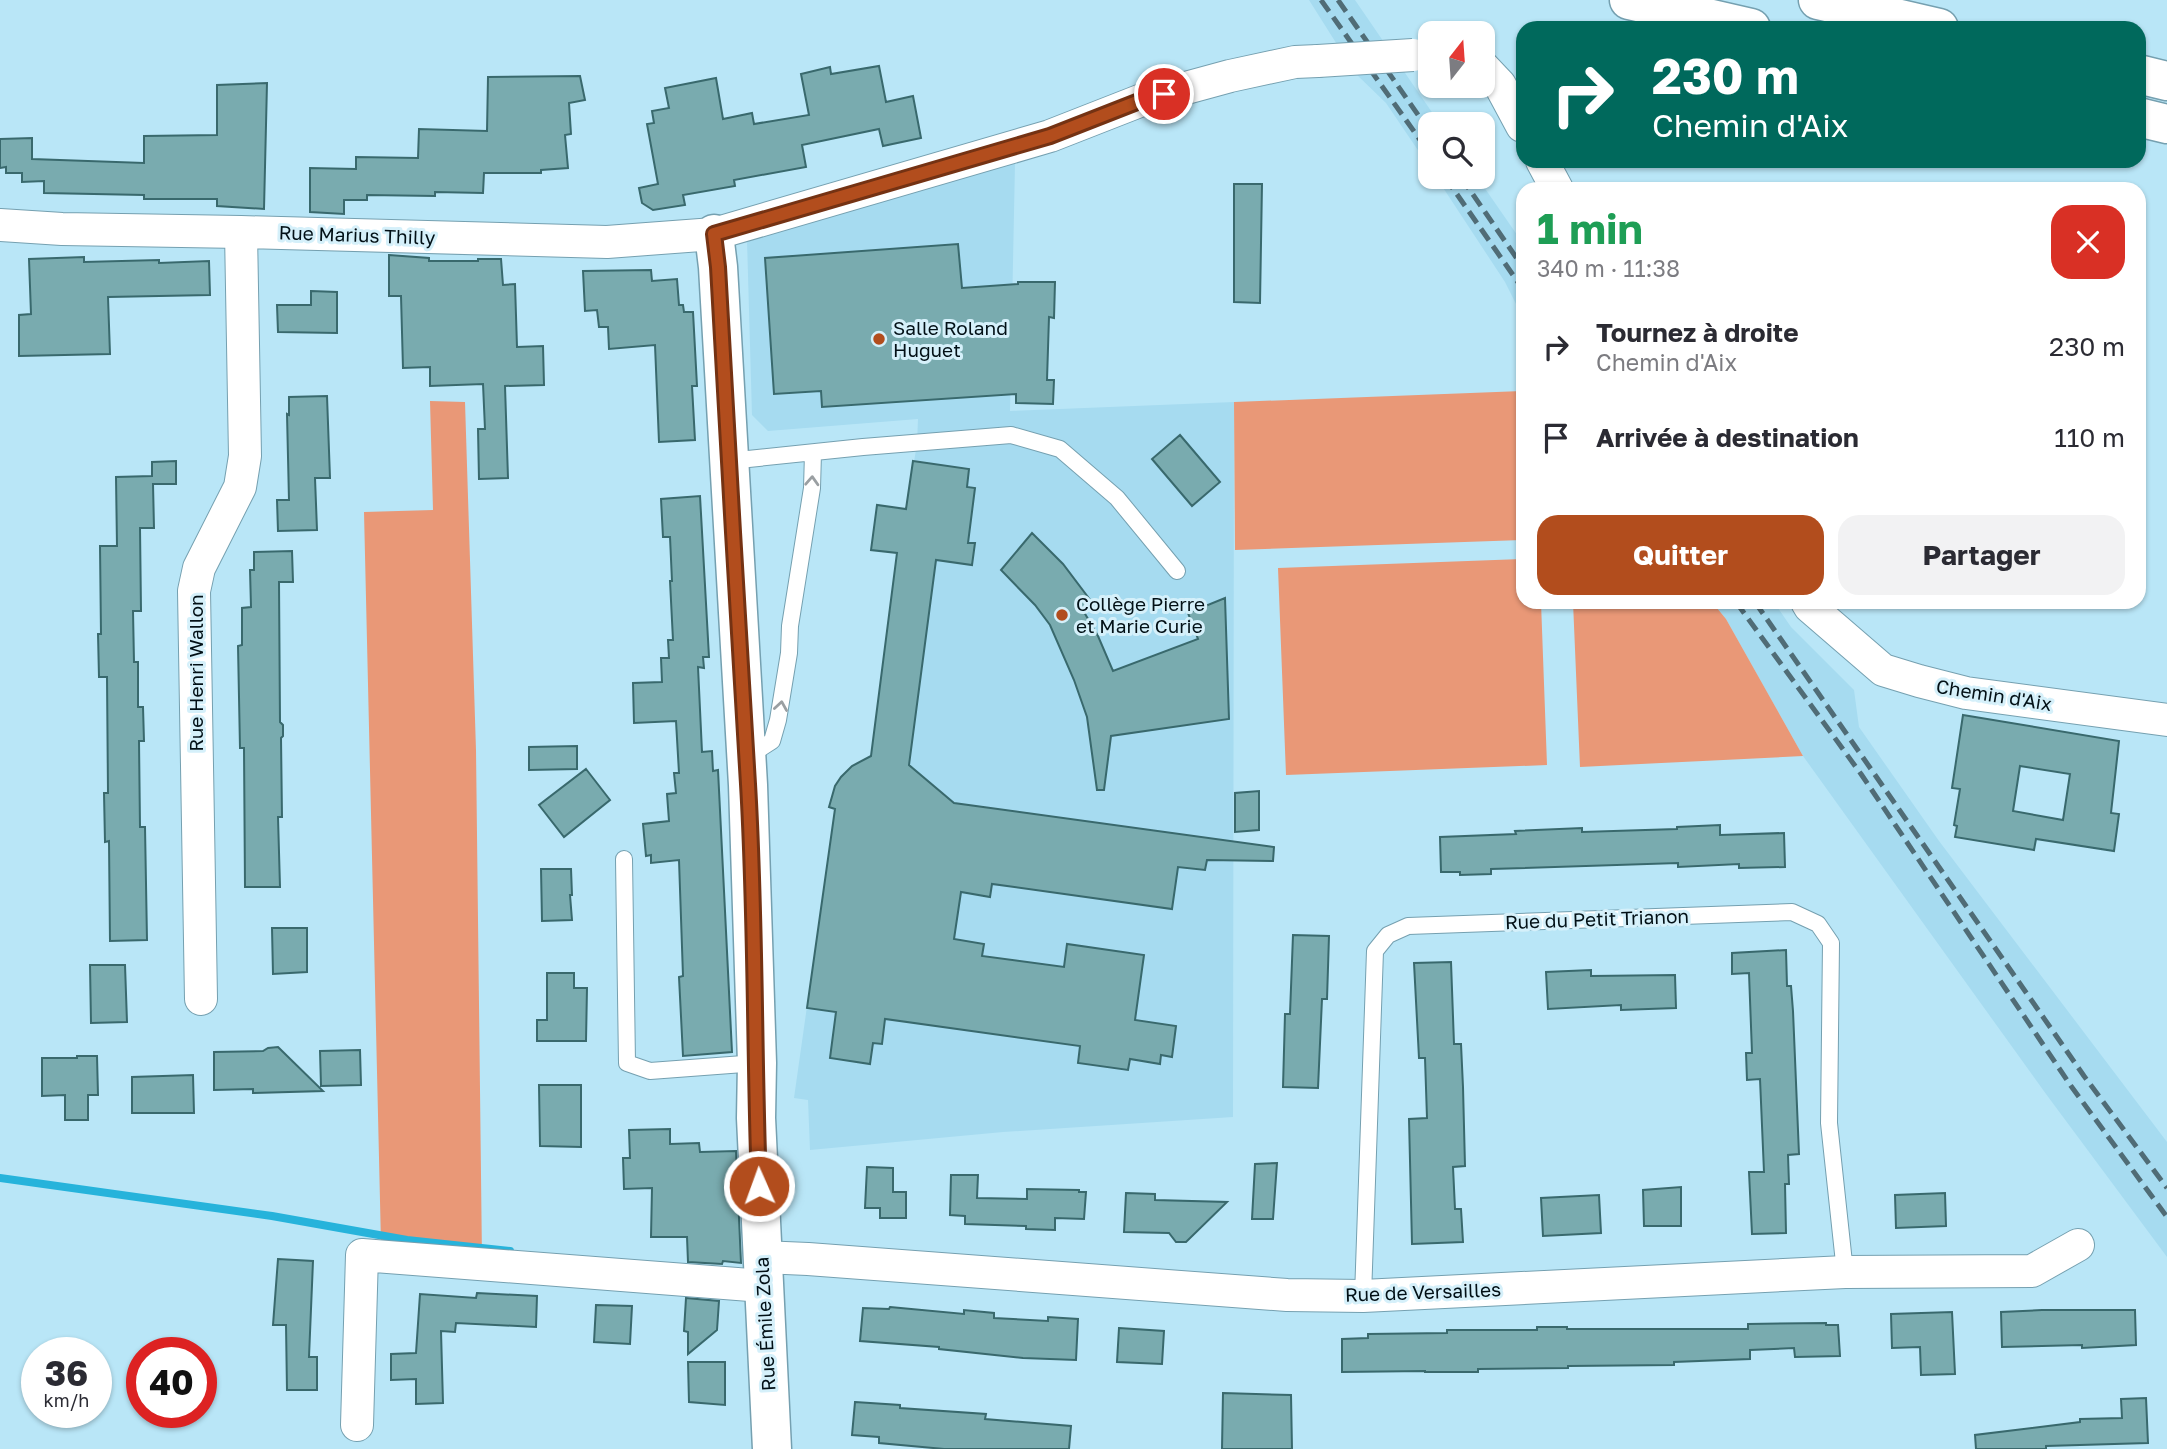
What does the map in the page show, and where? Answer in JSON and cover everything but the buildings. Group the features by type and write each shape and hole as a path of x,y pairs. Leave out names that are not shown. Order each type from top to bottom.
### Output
{"main road":[{"path":"1629,0 1720,21"},
{"path":"1818,0 1909,21"},
{"path":"2146,76 2167,81"},
{"path":"2146,119 2167,124"},
{"name":"Rue Émile Zola","path":"714,234 745,759 762,1272 772,1449"}],"street":[{"path":"714,234 1050,136 1142,100 1230,76 1294,62 1418,54"},
{"path":"1495,80 1516,115"},
{"name":"Rue Marius Thilly","path":"0,225 62,229 607,242 714,234"},
{"name":"Rue Henri Wallon","path":"201,999 194,592 199,568 240,487 245,456 241,232"},
{"name":"Chemin d'Aix","path":"1812,609 1883,670 1966,693 2167,720"},
{"name":"Rue de Versailles","path":"357,1425 362,1255 762,1272 808,1259 1287,1295 1363,1296 1845,1272 2032,1271 2078,1245"}],"lane":[{"path":"729,461 1011,435 1060,449 1117,498 1177,571"},
{"path":"745,759 772,740 778,720 812,488 813,453"},
{"path":"624,859 627,1063 650,1070 757,1063"},
{"name":"Rue du Petit Trianon","path":"1363,1296 1375,951 1388,935 1408,926 1792,912 1818,924 1831,943 1829,1123 1845,1272"}],"shaded area":[{"path":"1309,0 1355,0 1418,92 1418,98 1422,98 1432,112 1418,112 1418,150 1386,103 1355,73"},
{"name":"Collège Pierre et Marie Curie","path":"1015,163 1010,411 1234,402 1233,1117 1003,1132 810,1150 808,1100 794,1098 835,809 831,807 835,786 841,777 852,766 871,758 897,553 877,505 906,509 917,444 918,419 768,431 752,415 747,240"},
{"path":"1444,189 1485,189 1516,233 1516,304 1505,282"},
{"path":"1516,391 1516,540 1235,550 1234,402"},
{"path":"430,401 465,402 476,750 482,1259 381,1244 364,512 433,510"},
{"path":"1516,559 1516,609 1541,609 1547,765 1286,775 1278,568"},
{"path":"1573,609 1718,609 1726,619 1803,756 1580,767"},
{"path":"1718,609 1779,609 1791,627 1854,690 1859,727 1939,841 2167,1142 2167,1257 1803,756 1726,619"}],"waterway":[{"path":"0,1178 272,1216 407,1240 510,1251"}],"railway":[{"path":"1321,0 1418,137"},
{"path":"1338,0 1418,115"},
{"path":"1453,189 1516,279"},
{"path":"1469,189 1516,257"},
{"path":"1741,609 1861,774 2071,1086 2167,1217"},
{"path":"1760,609 2084,1076 2167,1188"}],"place":[{"name":"Salle Roland Huguet","path":"879,339"},
{"name":"Collège Pierre et Marie Curie","path":"1062,615"}],"route":[{"path":"759,1186 748,785 717,245 714,234 1050,136 1164,94"}]}
